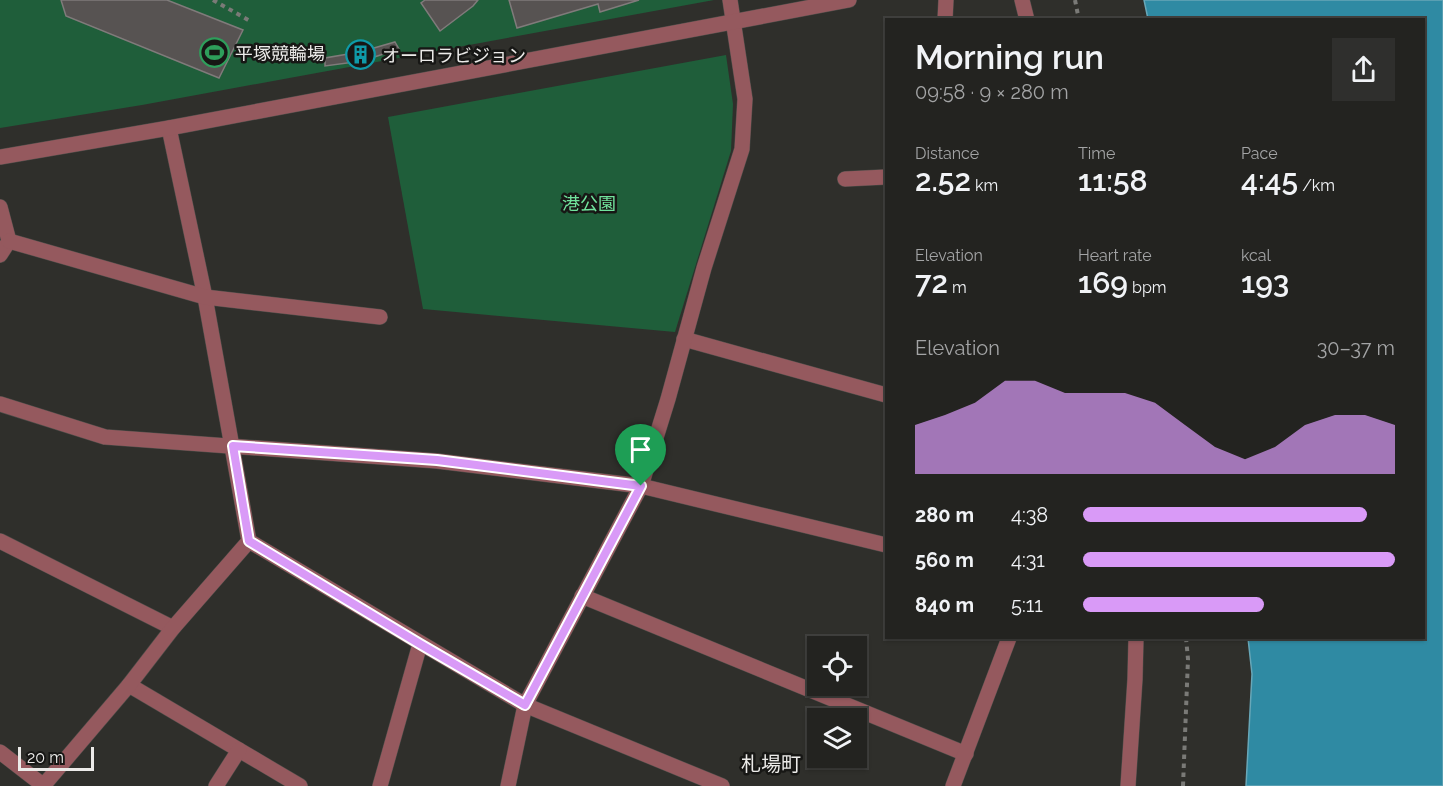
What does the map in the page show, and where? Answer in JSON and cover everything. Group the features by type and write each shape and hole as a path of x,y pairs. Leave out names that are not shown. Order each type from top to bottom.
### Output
{"street":[{"path":"508,786 525,705 641,486 704,268 742,149 746,99 730,0"},
{"path":"0,157 169,128 849,0"},
{"path":"945,18 946,0"},
{"path":"1022,0 1026,18"},
{"path":"169,128 205,297 249,541 525,705 719,785"},
{"path":"845,179 885,177"},
{"path":"0,207 9,241 0,255"},
{"path":"9,241 205,297 380,317"},
{"path":"684,339 885,395"},
{"path":"0,404 105,437 437,460 641,486 885,545"},
{"path":"0,541 173,628"},
{"path":"0,753 43,786 129,685 173,628 249,541"},
{"path":"582,596 966,754"},
{"path":"953,786 1009,639"},
{"path":"1128,786 1136,639"},
{"path":"380,786 420,644"},
{"path":"129,685 300,786"},
{"path":"216,786 239,750"}],"path":[{"path":"213,0 250,21"},
{"path":"1076,0 1079,18"},
{"path":"1183,786 1188,659 1186,639"}],"green space":[{"name":"平塚競輪場","path":"0,0 714,0 142,105 0,128"},
{"name":"港公園","path":"726,55 733,104 731,151 675,332 423,309 388,117"}],"water":[{"path":"1144,0 1443,0 1443,786 1246,786 1252,674 1248,639 1425,639 1425,18 1148,18"}],"building":[{"path":"61,0 167,0 243,30 219,78 66,16"},
{"path":"425,0 478,0 440,31 421,3"},
{"path":"509,0 639,0 600,12 598,4 517,28"},
{"name":"オーロラビジョン","path":"395,42 399,49 362,61 325,66 325,58 360,52"}],"place":[{"name":"平塚競輪場","path":"214,53"},
{"name":"オーロラビジョン","path":"361,55"}],"district":[{"name":"札場町","path":"771,764"}],"route":[{"path":"233,446 437,460 641,486 525,705 249,541 233,446"}]}
